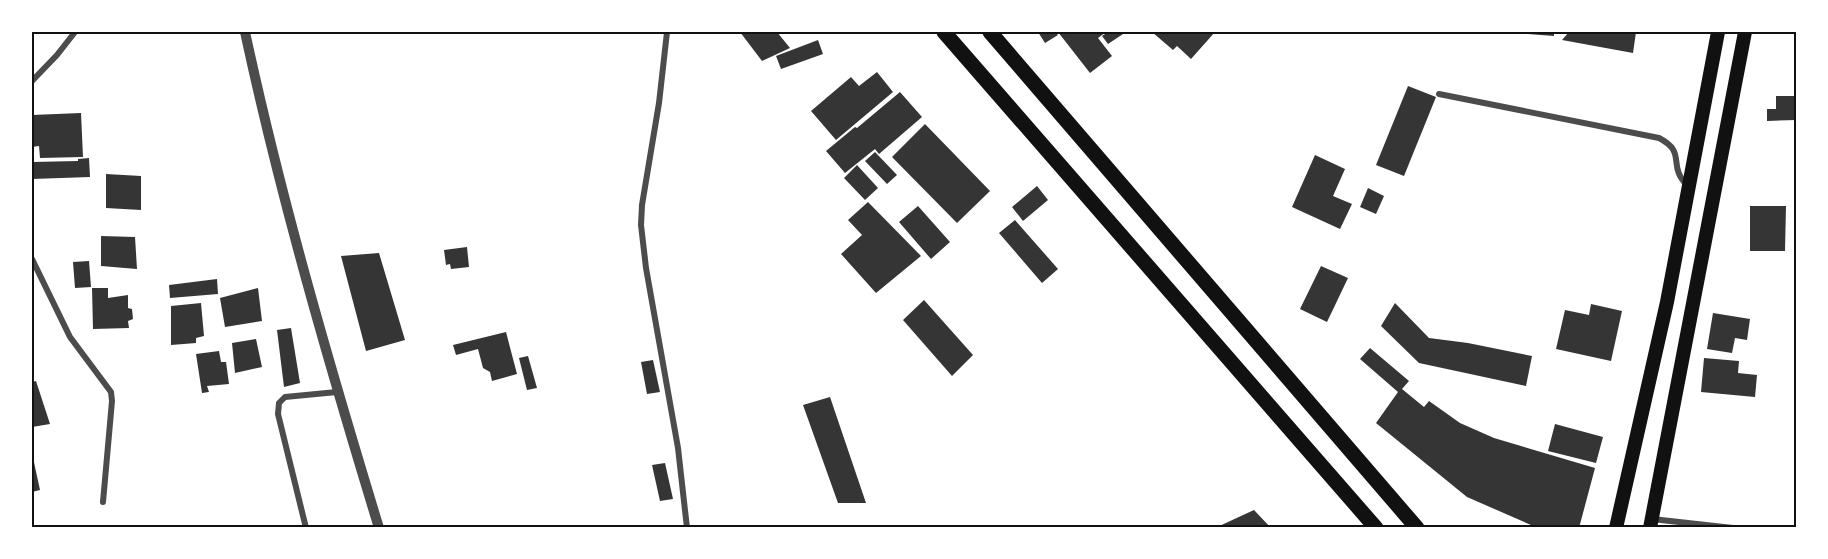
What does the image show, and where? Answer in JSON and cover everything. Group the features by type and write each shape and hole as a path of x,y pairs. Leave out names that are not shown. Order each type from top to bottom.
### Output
{"highway":[{"path":"944,32 1376,528"},
{"path":"990,32 1417,528"}],"main road":[{"path":"1616,528 1667,302 1718,32"},
{"path":"1651,523 1745,32"}],"street":[{"path":"32,81 75,32"},
{"path":"244,32 267,136 337,392 379,528"},
{"path":"668,32 641,225 646,268 678,448 687,528"},
{"path":"1439,94 1659,138 1670,144 1676,153 1679,177 1689,186"},
{"path":"32,260 69,337 111,392 103,502"},
{"path":"306,528 278,414 279,403 285,397 337,392"},
{"path":"1651,523 1733,528"}],"building":[{"path":"740,32 777,32 790,48 762,61"},
{"path":"1038,32 1055,32 1058,35 1045,43"},
{"path":"1058,32 1106,32 1098,38 1112,56 1090,73"},
{"path":"1108,32 1126,32 1108,44 1102,36"},
{"path":"1152,32 1215,32 1191,59 1177,46 1173,50"},
{"path":"1528,32 1554,32 1554,36 1528,34"},
{"path":"1569,32 1636,32 1633,53 1562,40"},
{"path":"818,40 823,54 781,69 776,56"},
{"path":"877,72 893,92 836,140 811,111 851,77 859,86"},
{"path":"1408,86 1436,97 1404,176 1376,165"},
{"path":"900,92 922,117 879,154 875,149 845,173 826,151"},
{"path":"1776,96 1796,96 1796,120 1767,121 1767,109 1776,109"},
{"path":"81,113 83,157 40,158 39,146 32,147 32,115"},
{"path":"925,124 990,191 957,223 892,157"},
{"path":"875,152 897,175 887,184 865,161"},
{"path":"1315,155 1345,169 1333,196 1352,204 1340,229 1292,207"},
{"path":"89,158 90,177 32,179 32,162 78,161 78,159"},
{"path":"857,165 878,188 865,200 844,178"},
{"path":"106,174 141,176 141,210 106,208"},
{"path":"1037,186 1048,200 1023,221 1012,207"},
{"path":"1368,188 1384,196 1376,214 1360,207"},
{"path":"868,202 921,256 876,293 841,254 862,235 848,220"},
{"path":"918,206 950,242 931,259 899,222"},
{"path":"1750,206 1786,206 1785,251 1750,251"},
{"path":"1015,220 1058,269 1042,283 999,233"},
{"path":"101,236 135,237 137,269 101,266"},
{"path":"467,247 469,267 451,269 450,264 446,265 444,250"},
{"path":"379,253 405,340 366,351 341,256"},
{"path":"89,261 91,287 75,288 73,262"},
{"path":"1321,266 1348,278 1327,322 1300,309"},
{"path":"217,279 218,294 170,298 169,285"},
{"path":"92,288 108,288 108,298 128,295 128,308 132,309 133,319 128,321 129,328 93,329"},
{"path":"258,288 262,321 225,327 220,298"},
{"path":"924,300 973,355 952,376 903,320"},
{"path":"201,303 204,336 196,338 196,343 171,345 171,306"},
{"path":"1395,303 1429,338 1532,356 1526,386 1419,363 1381,326"},
{"path":"1591,304 1622,311 1611,361 1556,349 1565,310 1589,315"},
{"path":"1713,313 1750,319 1747,340 1735,338 1732,353 1707,349"},
{"path":"291,328 300,383 284,387 277,330"},
{"path":"506,332 517,374 492,381 490,372 483,368 478,349 456,355 453,345"},
{"path":"256,339 262,367 235,373 232,343"},
{"path":"1370,348 1409,381 1402,389 1424,407 1429,401 1460,423 1494,438 1595,468 1579,528 1538,528 1467,497 1376,423 1398,392 1360,359"},
{"path":"219,351 221,362 226,362 229,384 207,386 209,392 202,393 196,354"},
{"path":"528,356 537,388 527,390 519,358"},
{"path":"1704,358 1739,361 1738,373 1757,375 1755,397 1701,392"},
{"path":"653,360 660,392 647,394 641,362"},
{"path":"36,381 50,424 32,427 32,382"},
{"path":"830,397 866,503 838,503 803,405"},
{"path":"1555,424 1603,437 1596,463 1548,451"},
{"path":"32,453 40,490 32,492"},
{"path":"665,463 673,499 660,501 652,465"},
{"path":"1254,510 1271,528 1215,528"}]}
